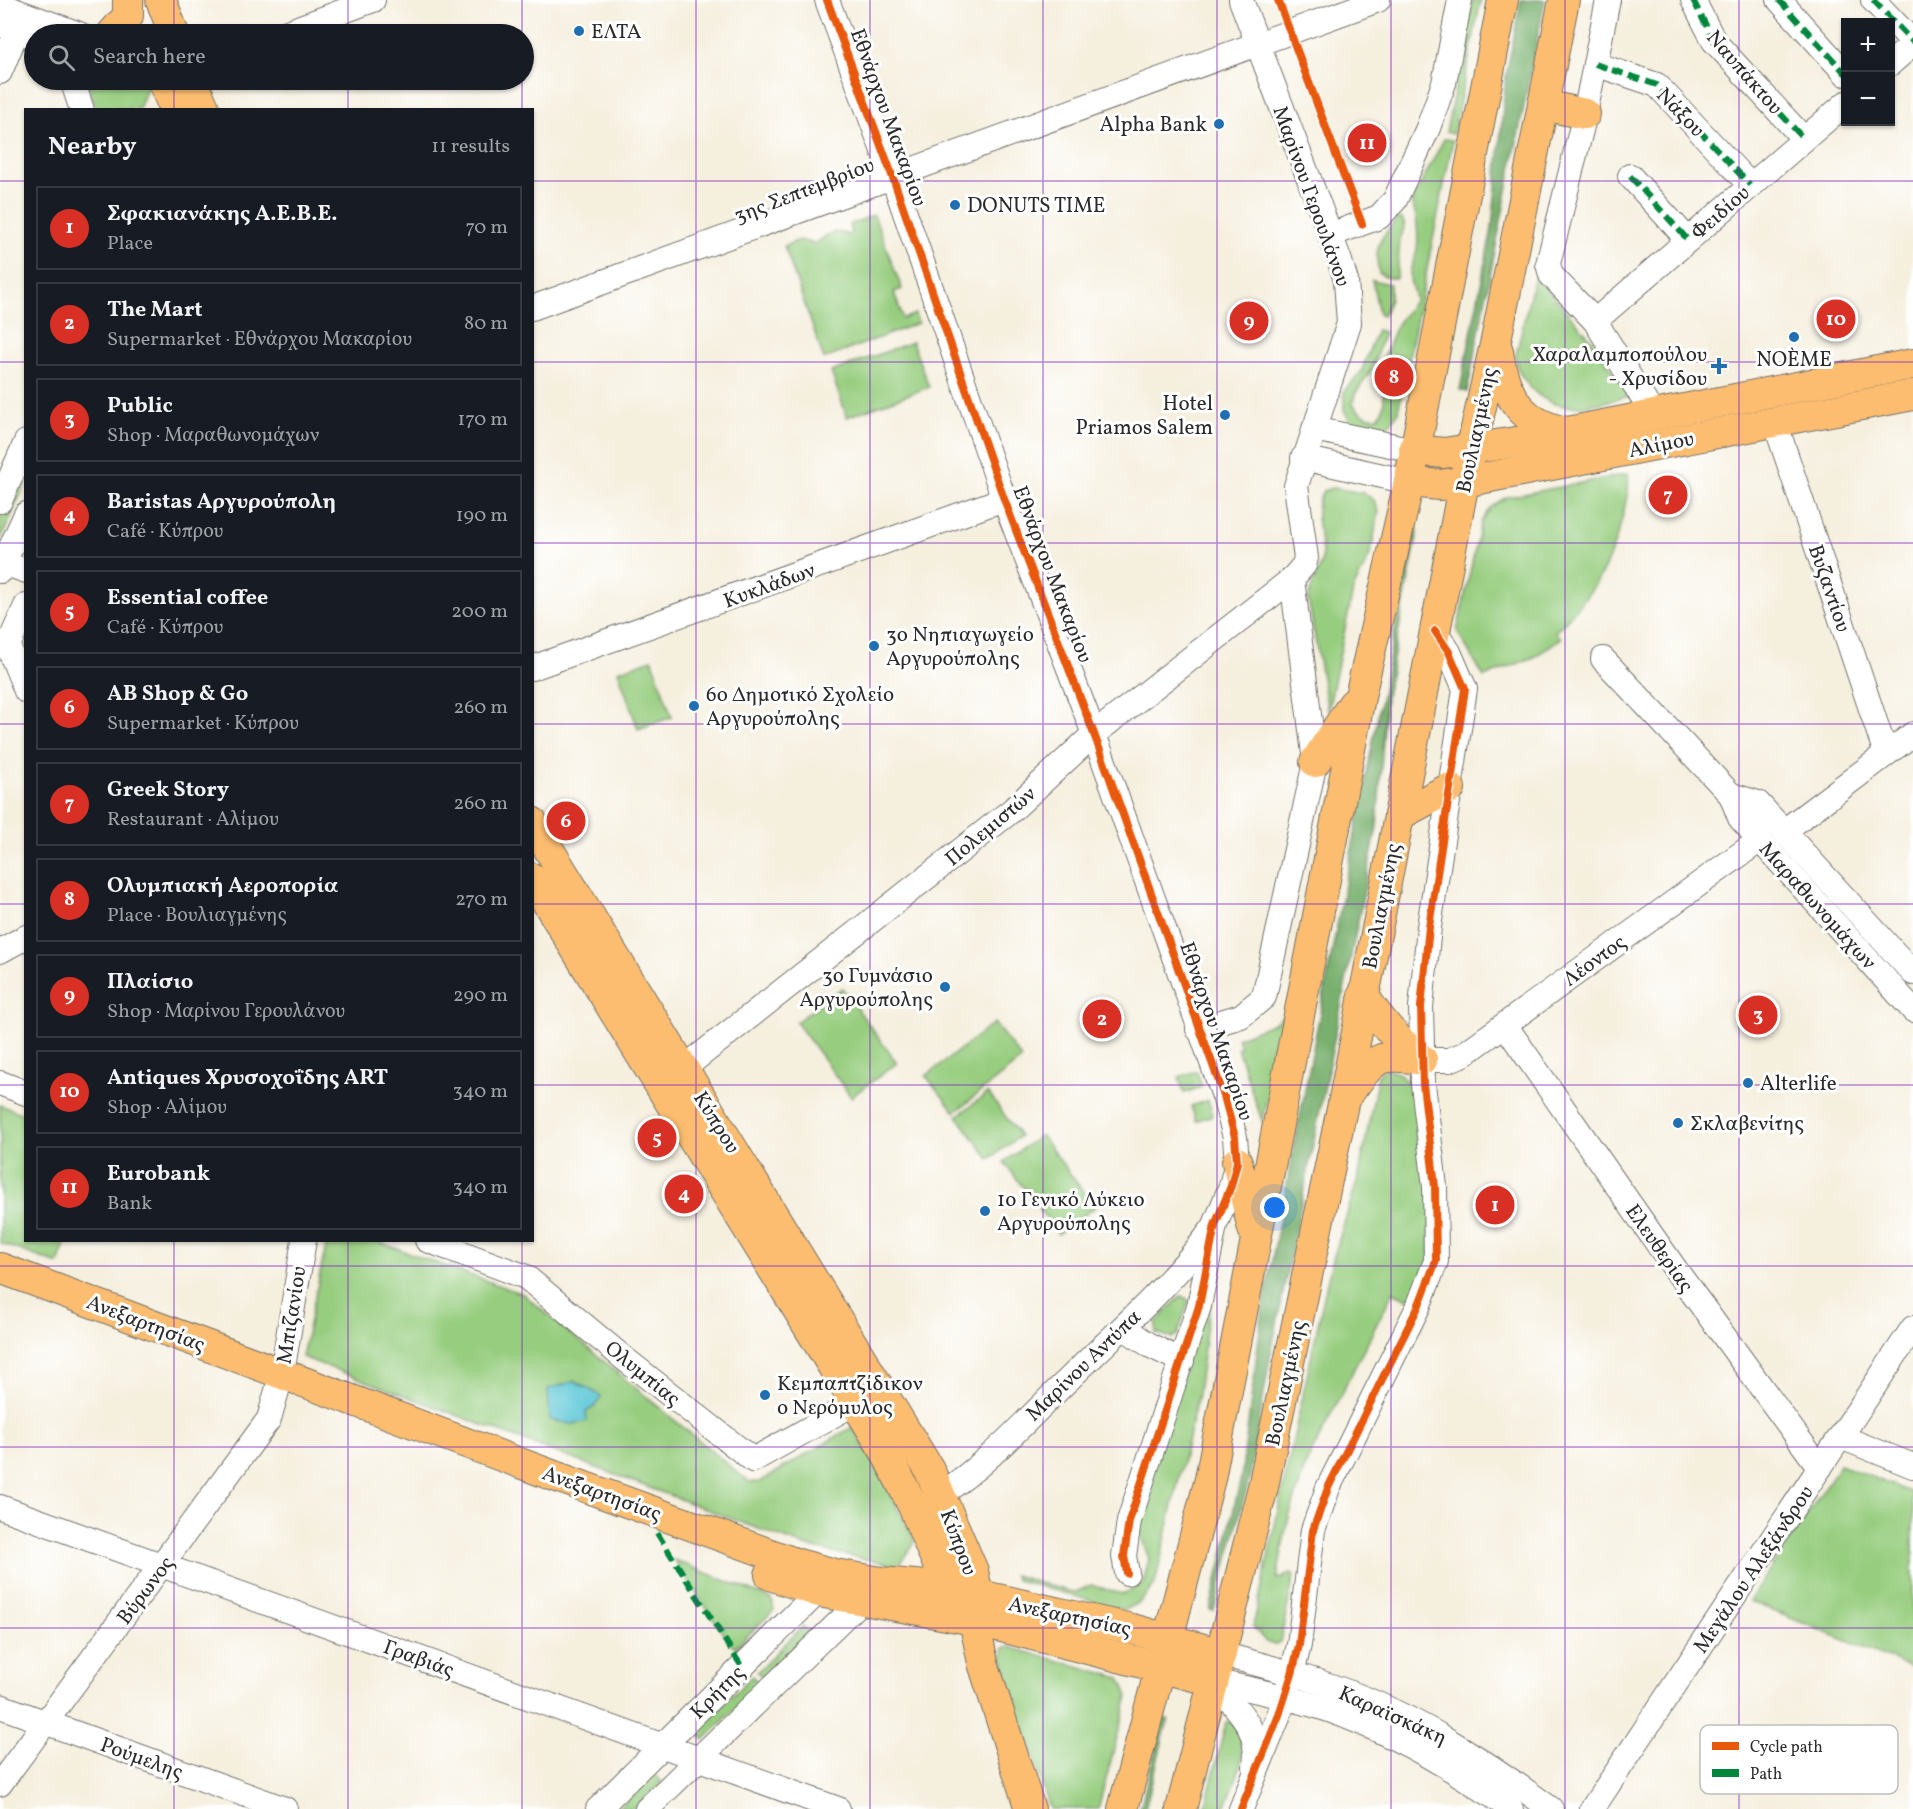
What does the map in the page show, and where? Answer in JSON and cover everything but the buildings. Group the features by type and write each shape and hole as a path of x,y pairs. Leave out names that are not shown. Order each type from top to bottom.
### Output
{"main road":[{"path":"121,24 128,16 129,0"},
{"path":"129,0 139,24"},
{"path":"161,0 170,24"},
{"path":"1123,1809 1210,1479 1361,692 1409,482 1503,0"},
{"name":"Βουλιαγμένης","path":"1181,1809 1263,1487 1344,1099 1464,482 1496,340 1564,0"},
{"path":"196,90 204,108"},
{"path":"1543,105 1585,114"},
{"path":"1496,340 1500,368 1512,399 1531,419 1548,428 1570,432"},
{"name":"Αλίμου","path":"1414,450 1444,453 1471,450 1913,364"},
{"name":"Αλίμου","path":"1409,482 1439,485 1464,482 1913,395"},
{"path":"1315,762 1361,692"},
{"path":"1399,815 1450,788"},
{"name":"Κύπρου","path":"534,825 912,1437 941,1494 973,1571 983,1663 1030,1809"},
{"name":"Κύπρου","path":"534,881 855,1403 902,1484 948,1588"},
{"path":"1363,995 1381,1022 1422,1060"},
{"path":"1344,1099 1370,1065 1384,1056 1398,1055 1422,1060"},
{"path":"1237,1162 1256,1240"},
{"name":"Ανεξαρτησίας","path":"0,1268 280,1382"},
{"name":"Ανεξαρτησίας","path":"0,1288 549,1474 798,1563 827,1583 1168,1638 1217,1667"},
{"name":"Ανεξαρτησίας","path":"871,1591 948,1588 976,1608 1160,1669 1217,1667"}],"street":[{"path":"309,24 373,0"},
{"name":"Εθνάρχου Μακαρίου","path":"826,0 892,176 1004,499 1095,734 1226,1105 1235,1137 1237,1162"},
{"name":"Μαρίνου Γερουλάνου","path":"1241,0 1346,281 1349,323 1303,458 1296,486 1306,558 1300,571 1292,579"},
{"name":"3ης Σεπτεμβρίου","path":"534,307 1378,0"},
{"path":"1329,235 1379,217 1395,201 1428,128 1444,83 1460,0"},
{"path":"1608,0 1585,114 1548,264 1551,275 1595,321 1654,416"},
{"name":"Ναυπάκτου","path":"1694,0 1714,41 1803,138"},
{"path":"1779,0 1843,72"},
{"path":"1873,0 1913,43 1895,59"},
{"path":"0,5 52,24"},
{"path":"0,72 17,31"},
{"name":"Νάξου","path":"1595,64 1657,85 1750,185"},
{"path":"75,90 81,108"},
{"name":"Φειδίου","path":"1595,321 1841,106"},
{"path":"1629,176 1688,240"},
{"name":"Βυζαντίου","path":"1775,422 1886,754"},
{"path":"1314,429 1414,450"},
{"path":"0,501 24,447"},
{"path":"1303,458 1409,482"},
{"name":"Κυκλάδων","path":"534,667 1004,499"},
{"path":"7,567 24,520"},
{"path":"1198,1029 1241,1016 1264,997 1315,762 1292,579"},
{"name":"Πολεμιστών","path":"684,1068 1011,811 1095,734 1292,579"},
{"path":"24,609 4,644 24,687"},
{"path":"1241,1809 1292,1674 1299,1645 1313,1530 1328,1488 1418,1307 1436,1261 1436,1187 1422,1060 1421,1007 1450,788 1466,689 1449,652 1435,632"},
{"name":"Μαραθωνομάχων","path":"1603,659 1731,795 1740,818 1913,1010"},
{"path":"1784,831 1913,734"},
{"name":"Μαραθωνομάχων","path":"1731,795 1758,803 1913,973"},
{"name":"Λέοντος","path":"1422,1060 1440,1061 1457,1058 1760,840"},
{"path":"0,951 24,938"},
{"name":"Ελευθερίας","path":"1505,1025 1673,1267 1820,1468"},
{"path":"0,1083 24,1092"},
{"path":"1127,1573 1124,1556 1129,1521 1182,1361 1206,1279 1215,1225 1231,1186 1237,1162"},
{"name":"Μαρίνου Αντύπα","path":"941,1494 959,1482 1000,1445 1124,1328 1200,1245 1215,1225"},
{"name":"Μπιζανίου","path":"280,1382 303,1242"},
{"name":"Ολυμπίας","path":"432,1242 526,1277 621,1356 753,1460 855,1403"},
{"path":"1124,1328 1151,1346 1182,1361"},
{"name":"Μεγάλου Αλεξάνδρου","path":"1592,1809 1913,1328"},
{"name":"Βύρωνος","path":"0,1784 163,1566 269,1419 280,1382"},
{"path":"1841,1437 1913,1466"},
{"name":"Γραβιάς","path":"0,1507 838,1809"},
{"name":"Κρήτης","path":"598,1809 827,1583"},
{"name":"Κρήτης","path":"647,1809 871,1591"},
{"path":"1217,1667 1255,1737 1258,1749 1254,1777"},
{"name":"Καραϊσκάκη","path":"1217,1667 1292,1674 1365,1699 1459,1745 1551,1809"},
{"name":"Καραϊσκάκη","path":"1217,1667 1285,1697 1327,1710 1411,1746 1460,1772 1511,1809"},
{"name":"Ρούμελης","path":"0,1706 285,1809"}],"green space":[{"path":"1473,0 1481,0 1453,134 1446,132"},
{"path":"1521,0 1545,0 1467,392 1460,390 1492,229 1506,75"},
{"path":"89,90 146,90 139,108 96,108"},
{"path":"1444,139 1453,140 1398,412 1384,428 1373,430 1352,425 1344,410 1344,391 1361,372 1377,330 1384,332 1372,369 1355,394 1353,404 1361,413 1370,417 1378,417 1384,405 1381,373 1384,357 1396,326 1415,299 1410,276 1417,249 1418,232 1411,203"},
{"path":"874,215 902,289 894,292 903,319 915,314 918,323 824,359 784,246 800,240 815,244 826,236 838,232 848,235 851,233 849,225"},
{"path":"1401,218 1405,224 1400,240 1397,275 1396,278 1388,278 1379,273 1377,256 1379,243 1397,219"},
{"path":"1535,275 1592,340 1630,396 1590,405 1565,406 1541,397 1530,387 1518,368 1516,354"},
{"path":"1372,280 1390,284 1390,299 1383,316 1379,314"},
{"path":"912,342 929,387 847,417 831,372"},
{"path":"24,463 24,487 2,537 0,536 0,519"},
{"path":"1628,474 1626,502 1611,554 1589,594 1555,632 1561,638 1534,657 1484,677 1457,631 1481,522 1486,513 1495,504 1508,497"},
{"path":"1332,488 1364,493 1374,500 1379,512 1370,555 1353,590 1328,711 1308,599 1322,560 1317,507 1323,491"},
{"path":"1414,530 1418,531 1386,696 1377,827 1271,1353 1250,1476 1214,1611 1210,1610 1241,1478 1263,1306"},
{"path":"652,659 672,717 638,729 618,671"},
{"path":"842,988 897,1063 851,1097 796,1022"},
{"path":"1286,1014 1262,1121 1237,1048 1240,1047 1237,1038 1274,1023"},
{"path":"994,1023 1022,1059 955,1112 926,1076"},
{"path":"1386,1069 1400,1074 1412,1088 1431,1202 1430,1264 1414,1302 1393,1292 1306,1464 1286,1527 1277,1579 1292,1573 1294,1576 1280,1642 1274,1645 1266,1642 1253,1627 1330,1269 1359,1175 1378,1075"},
{"path":"1197,1071 1202,1087 1184,1093 1179,1077"},
{"path":"988,1093 1020,1136 989,1159 957,1116"},
{"path":"1208,1100 1213,1115 1196,1121 1191,1106"},
{"path":"0,1105 24,1115 24,1242 66,1242 58,1264 0,1243"},
{"path":"1041,1135 1095,1207 1058,1234 1004,1162"},
{"path":"327,1242 379,1242 523,1294 749,1482 760,1482 852,1427 877,1468 915,1542 898,1566 804,1546 302,1357"},
{"path":"1223,1242 1207,1324 1198,1394 1155,1584 1140,1602 1124,1610 1017,1580 1014,1575 1067,1591 1076,1592 1091,1585 1122,1594 1143,1583 1149,1559 1134,1517"},
{"path":"1181,1296 1189,1300 1178,1334 1172,1338 1156,1333 1156,1322"},
{"path":"1840,1465 1913,1493 1913,1668 1749,1601"},
{"path":"674,1560 772,1599 774,1610 736,1647 732,1646"},
{"path":"803,1626 811,1635 765,1680 757,1672"},
{"path":"1009,1647 1120,1678 1128,1696 1098,1809 1050,1809 1002,1656 1004,1648"},
{"path":"752,1676 760,1684 704,1740 696,1731"},
{"path":"1163,1718 1168,1719 1145,1809 1140,1809"},
{"path":"1226,1722 1231,1722 1242,1742 1241,1765 1224,1809 1205,1809"},
{"path":"654,1773 662,1782 634,1809 617,1809"}],"water":[{"path":"575,1381 601,1396 596,1406 586,1412 587,1421 572,1424 550,1420 548,1389"}],"marked path":[{"path":"1693,0 1714,41 1803,138"},
{"path":"1779,0 1844,72"},
{"path":"1873,0 1913,42"},
{"path":"1595,64 1657,85 1750,185"},
{"path":"1630,176 1688,240"},
{"path":"657,1533 742,1667"}],"cycle path":[{"path":"827,0 892,175 1004,499 1094,734 1224,1096 1235,1137 1237,1162 1231,1186 1215,1225 1199,1306 1129,1521 1124,1556 1127,1573"},
{"path":"1278,0 1362,224"},
{"path":"1241,1809 1279,1715 1292,1674 1299,1645 1313,1530 1328,1488 1418,1307 1436,1261 1435,1187 1423,1084 1421,1007 1429,927 1465,689 1449,652 1435,631"}],"place":[{"name":"ΕΛΤΑ","path":"579,31"},
{"name":"Alpha Bank","path":"1219,124"},
{"name":"Eurobank","path":"1367,143"},
{"name":"DONUTS TIME","path":"955,205"},
{"name":"Antiques Χρυσοχοΐδης ART","path":"1836,319"},
{"name":"Πλαίσιο","path":"1249,321"},
{"name":"NOÈME","path":"1794,337"},
{"name":"Χαραλαμποπούλου - Χρυσίδου","path":"1719,366"},
{"name":"Ολυμπιακή Αεροπορία","path":"1394,377"},
{"name":"Hotel Priamos Salem","path":"1225,415"},
{"name":"Greek Story","path":"1668,495"},
{"name":"3ο Νηπιαγωγείο Αργυρούπολης","path":"874,646"},
{"name":"6ο Δημοτικό Σχολείο Αργυρούπολης","path":"694,706"},
{"name":"ΑΒ Shop & Go","path":"566,821"},
{"name":"3ο Γυμνάσιο Αργυρούπολης","path":"945,987"},
{"name":"Public","path":"1758,1015"},
{"name":"The Mart","path":"1102,1019"},
{"name":"Alterlife","path":"1748,1083"},
{"name":"Σκλαβενίτης","path":"1678,1123"},
{"name":"Essential coffee","path":"657,1138"},
{"name":"Baristas Αργυρούπολη","path":"684,1194"},
{"name":"Σφακιανάκης Α.Ε.Β.Ε.","path":"1495,1205"},
{"name":"1ο Γενικό Λύκειο Αργυρούπολης","path":"985,1211"},
{"name":"Κεμπαπτζίδικον ο Νερόμυλος","path":"765,1395"}]}
